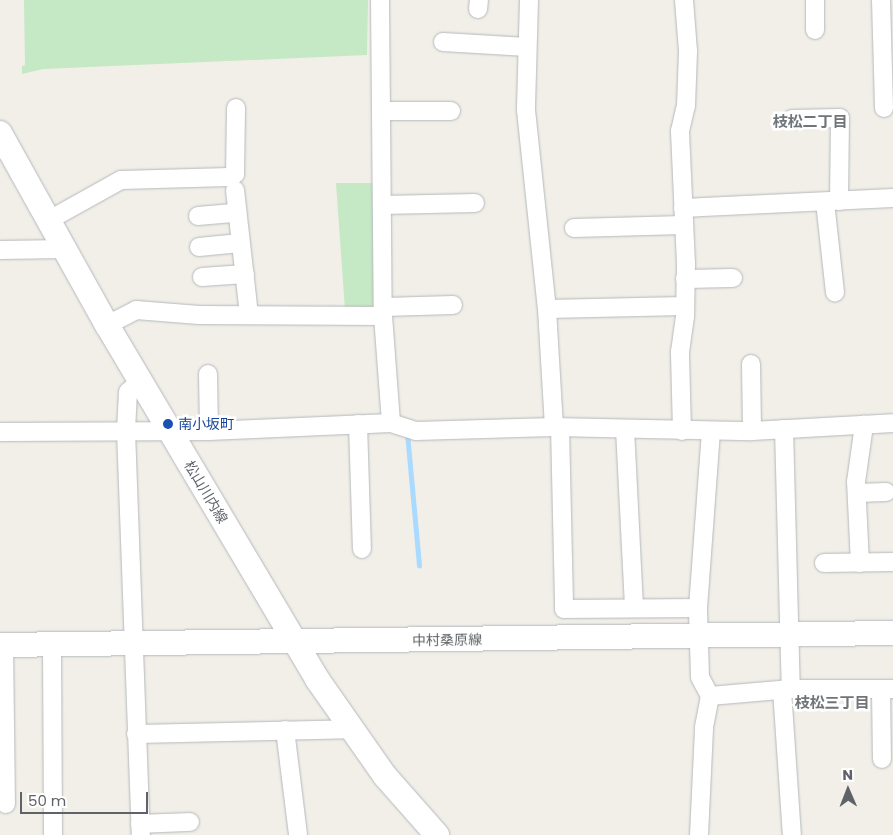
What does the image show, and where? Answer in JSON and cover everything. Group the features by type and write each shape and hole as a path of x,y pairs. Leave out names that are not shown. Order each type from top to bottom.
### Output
{"street":[{"path":"380,0 384,311 391,423"},
{"path":"529,0 526,47 530,63 528,127 557,427 564,609 698,608"},
{"path":"682,431 680,352 685,306 685,280 680,131 686,106 688,51 684,0"},
{"path":"815,0 815,30"},
{"path":"881,0 884,108"},
{"path":"443,42 526,47"},
{"path":"49,220 121,180 229,177 235,174 236,108"},
{"path":"381,111 451,111"},
{"path":"792,119 840,118 832,201 835,292"},
{"name":"松山川内線","path":"2,141 49,220 107,325 294,642 351,730 385,776 437,835"},
{"path":"235,190 236,213 249,314"},
{"path":"574,228 832,201 893,198"},
{"path":"383,205 475,203"},
{"path":"198,216 236,213"},
{"path":"199,247 240,243"},
{"path":"0,250 65,249"},
{"path":"202,277 244,274"},
{"path":"685,280 733,278"},
{"path":"107,325 136,310 249,314 384,311 453,305"},
{"path":"547,309 685,306"},
{"path":"750,364 752,431"},
{"path":"208,374 209,431"},
{"path":"140,381 128,392 126,432 141,829 190,822"},
{"path":"0,432 209,431 391,423 416,431 557,427 752,431 893,423"},
{"path":"358,424 362,549"},
{"path":"860,562 857,493 864,425"},
{"path":"624,429 634,608"},
{"path":"784,429 788,635 786,690 792,835"},
{"path":"699,835 704,727 710,696 700,677 698,608 711,431"},
{"path":"857,493 886,492"},
{"path":"824,563 893,562"},
{"name":"中村桑原線","path":"2,644 134,644 893,633"},
{"path":"2,644 6,804"},
{"path":"52,644 53,835"},
{"path":"710,696 786,690 887,690 882,759"},
{"path":"285,730 298,835"},
{"path":"136,734 351,730"}],"green space":[{"path":"24,0 368,0 367,55 43,69 22,74 22,66 25,65"},
{"path":"336,183 378,183 376,310 345,310"}],"waterway":[{"path":"407,433 419,565"}],"place":[{"name":"南小坂町","path":"168,424"}],"district":[{"name":"枝松二丁目","path":"810,122"},
{"name":"枝松三丁目","path":"832,703"}]}
